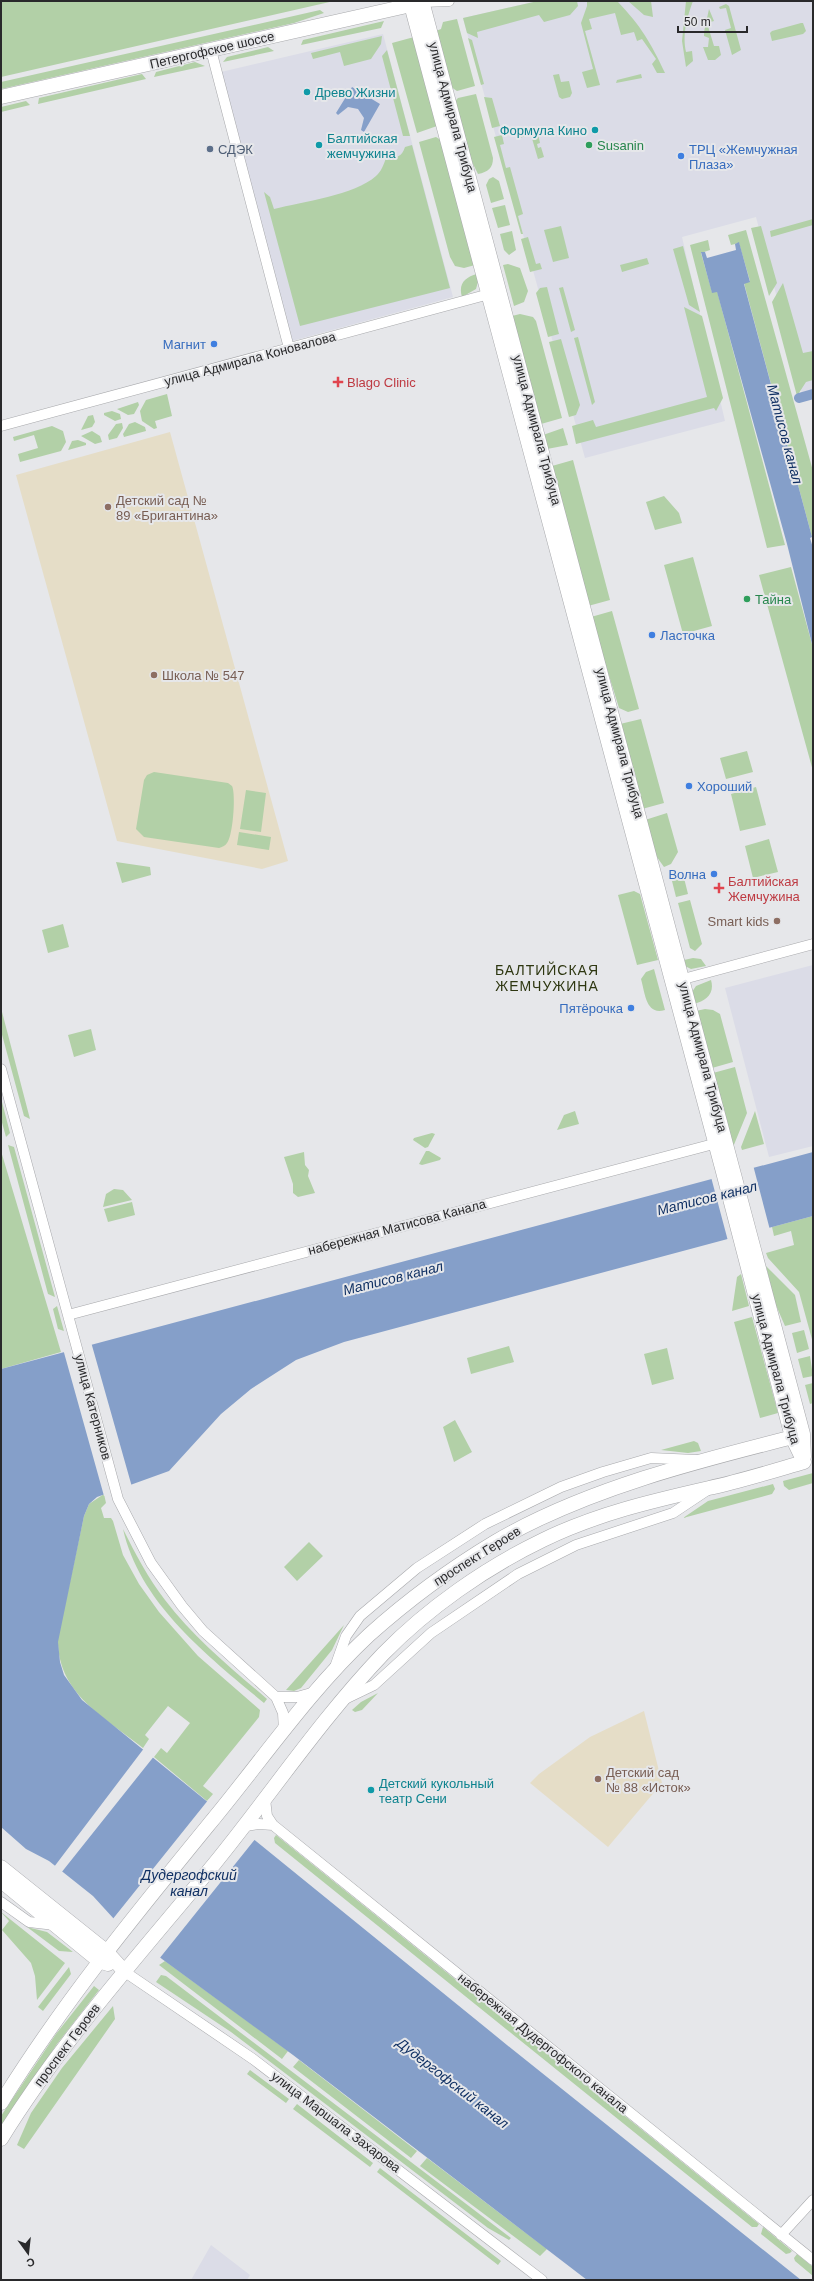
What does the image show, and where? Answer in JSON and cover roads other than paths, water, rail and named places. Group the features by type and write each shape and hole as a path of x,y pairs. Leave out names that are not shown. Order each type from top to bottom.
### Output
{"street":[{"name":"Петергофское шоссе","path":"1,97 418,2 449,1"},
{"name":"улица Адмирала Трибуца","path":"418,2 746,1241 803,1434 809,1461"},
{"path":"211,50 290,348"},
{"name":"улица Адмирала Коновалова","path":"1,426 494,293"},
{"path":"677,980 813,944"},
{"name":"улица Катерников","path":"1,1069 118,1499 151,1563 182,1606 203,1630 276,1696 283,1713 284,1731"},
{"name":"набережная Матисова Канала","path":"68,1315 721,1142"},
{"name":"проспект Героев","path":"1,2104 58,2016 116,1938 284,1731 332,1674 368,1637 416,1595 456,1566 496,1541 568,1506 608,1491 706,1461 803,1434"},
{"path":"332,1674 346,1636 360,1616 417,1568 485,1524 521,1505 561,1487 651,1458 706,1461"},
{"name":"проспект Героев","path":"1,2139 69,2039 245,1826 343,1699 385,1653 429,1613 470,1582 507,1559 576,1525 615,1511 667,1496 711,1488 809,1461"},
{"path":"343,1699 374,1685 432,1633 518,1574 576,1545 672,1513 711,1488"},
{"path":"276,1696 297,1697 318,1691"},
{"path":"266,1799 267,1816 273,1825"},
{"path":"245,1826 259,1824 273,1825"},
{"name":"набережная Дудергофского канала","path":"273,1825 813,2260"},
{"name":"улица Маршала Захарова","path":"1,1867 103,1956"},
{"name":"улица Маршала Захарова","path":"1,1881 55,1925 103,1956 253,2059 542,2280"},
{"path":"1,1902 29,1922 55,1925"},
{"path":"781,2235 813,2200"}],"water":[{"name":"Балтийская жемчужина","path":"352,87 380,104 364,132 361,130 364,118 358,109 348,107 338,115 336,113"},
{"path":"739,242 750,282 744,284 812,537 810,538 813,548 813,648 787,544 717,292 712,293 701,252 705,252 707,258 736,250 735,244"},
{"name":"Дудергофский канал","path":"813,1152 813,1216 344,1342 296,1360 251,1389 221,1414 169,1471 97,1497 89,1504 84,1516 58,1642 60,1662 64,1675 82,1700 512,2049 801,2280 587,2280 293,2055 162,1959 114,1919 93,1896 49,1861 26,1849 1,1827 1,1369"}],"waterway":[{"path":"799,398 813,394"}],"place":[{"name":"Древо Жизни","path":"307,92"},
{"name":"Формула Кино","path":"595,130"},
{"name":"Балтийская жемчужина","path":"319,145"},
{"name":"Susanin","path":"589,145"},
{"name":"СДЭК","path":"210,149"},
{"name":"ТРЦ «Жемчужная Плаза»","path":"681,156"},
{"name":"Магнит","path":"214,344"},
{"name":"Blago Clinic","path":"338,382"},
{"name":"Детский сад № 89 «Бригантина»","path":"108,507"},
{"name":"Тайна","path":"747,599"},
{"name":"Ласточка","path":"652,635"},
{"name":"Школа № 547","path":"154,675"},
{"name":"Хороший","path":"689,786"},
{"name":"Волна","path":"714,874"},
{"name":"Балтийская Жемчужина","path":"719,888"},
{"name":"Smart kids","path":"777,921"},
{"name":"Пятёрочка","path":"631,1008"},
{"name":"Детский сад № 88 «Исток»","path":"598,1779"},
{"name":"Детский кукольный театр Сени","path":"371,1790"}],"district":[{"name":"БАЛТИЙСКАЯ ЖЕМЧУЖИНА","path":"547,978"}],"water label":[{"name":"Матисов канал","path":"785,434"},
{"name":"Матисов канал","path":"707,1198"},
{"name":"Матисов канал","path":"393,1278"}]}
